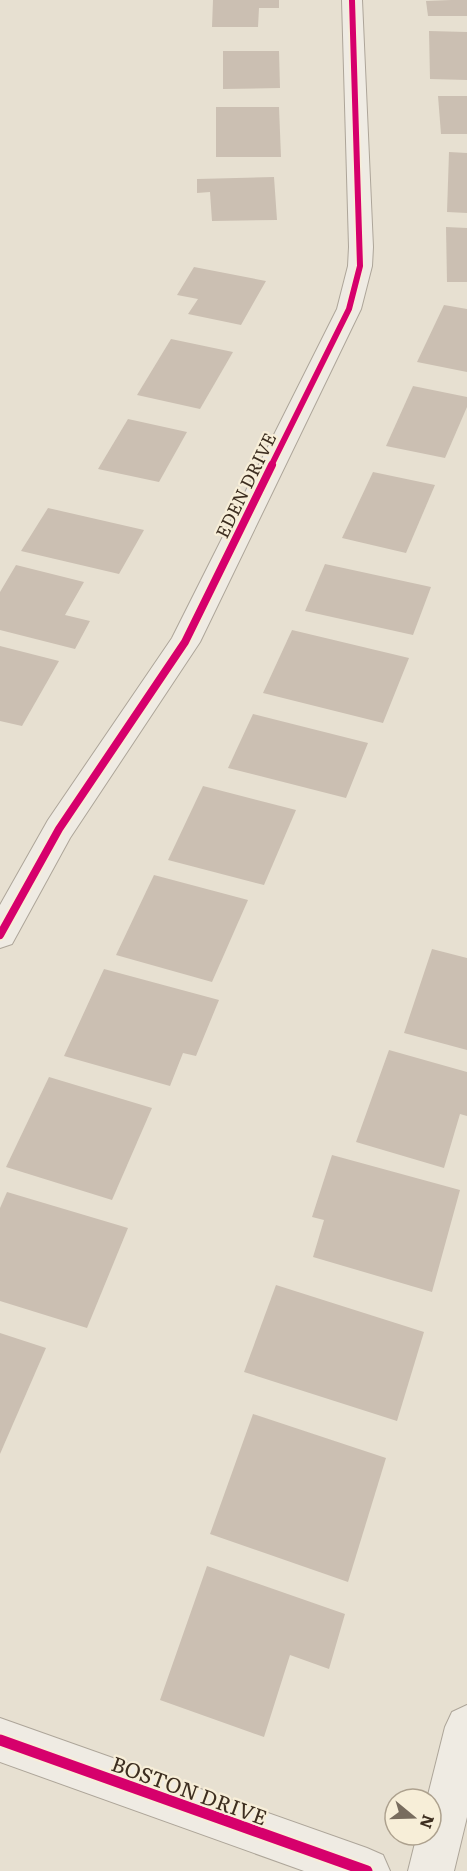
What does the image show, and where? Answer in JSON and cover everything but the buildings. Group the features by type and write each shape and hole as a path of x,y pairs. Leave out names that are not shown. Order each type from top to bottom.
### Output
{"street":[{"name":"EDEN DRIVE","path":"0,935 59,830 185,642 349,309 360,266 361,247 352,0"},
{"path":"431,1871 467,1727"},
{"name":"BOSTON DRIVE","path":"0,1740 367,1871"}],"cycle path":[{"path":"0,935 59,829 185,642 349,309 360,266 361,247 352,0"},
{"path":"0,1740 367,1871"}]}
